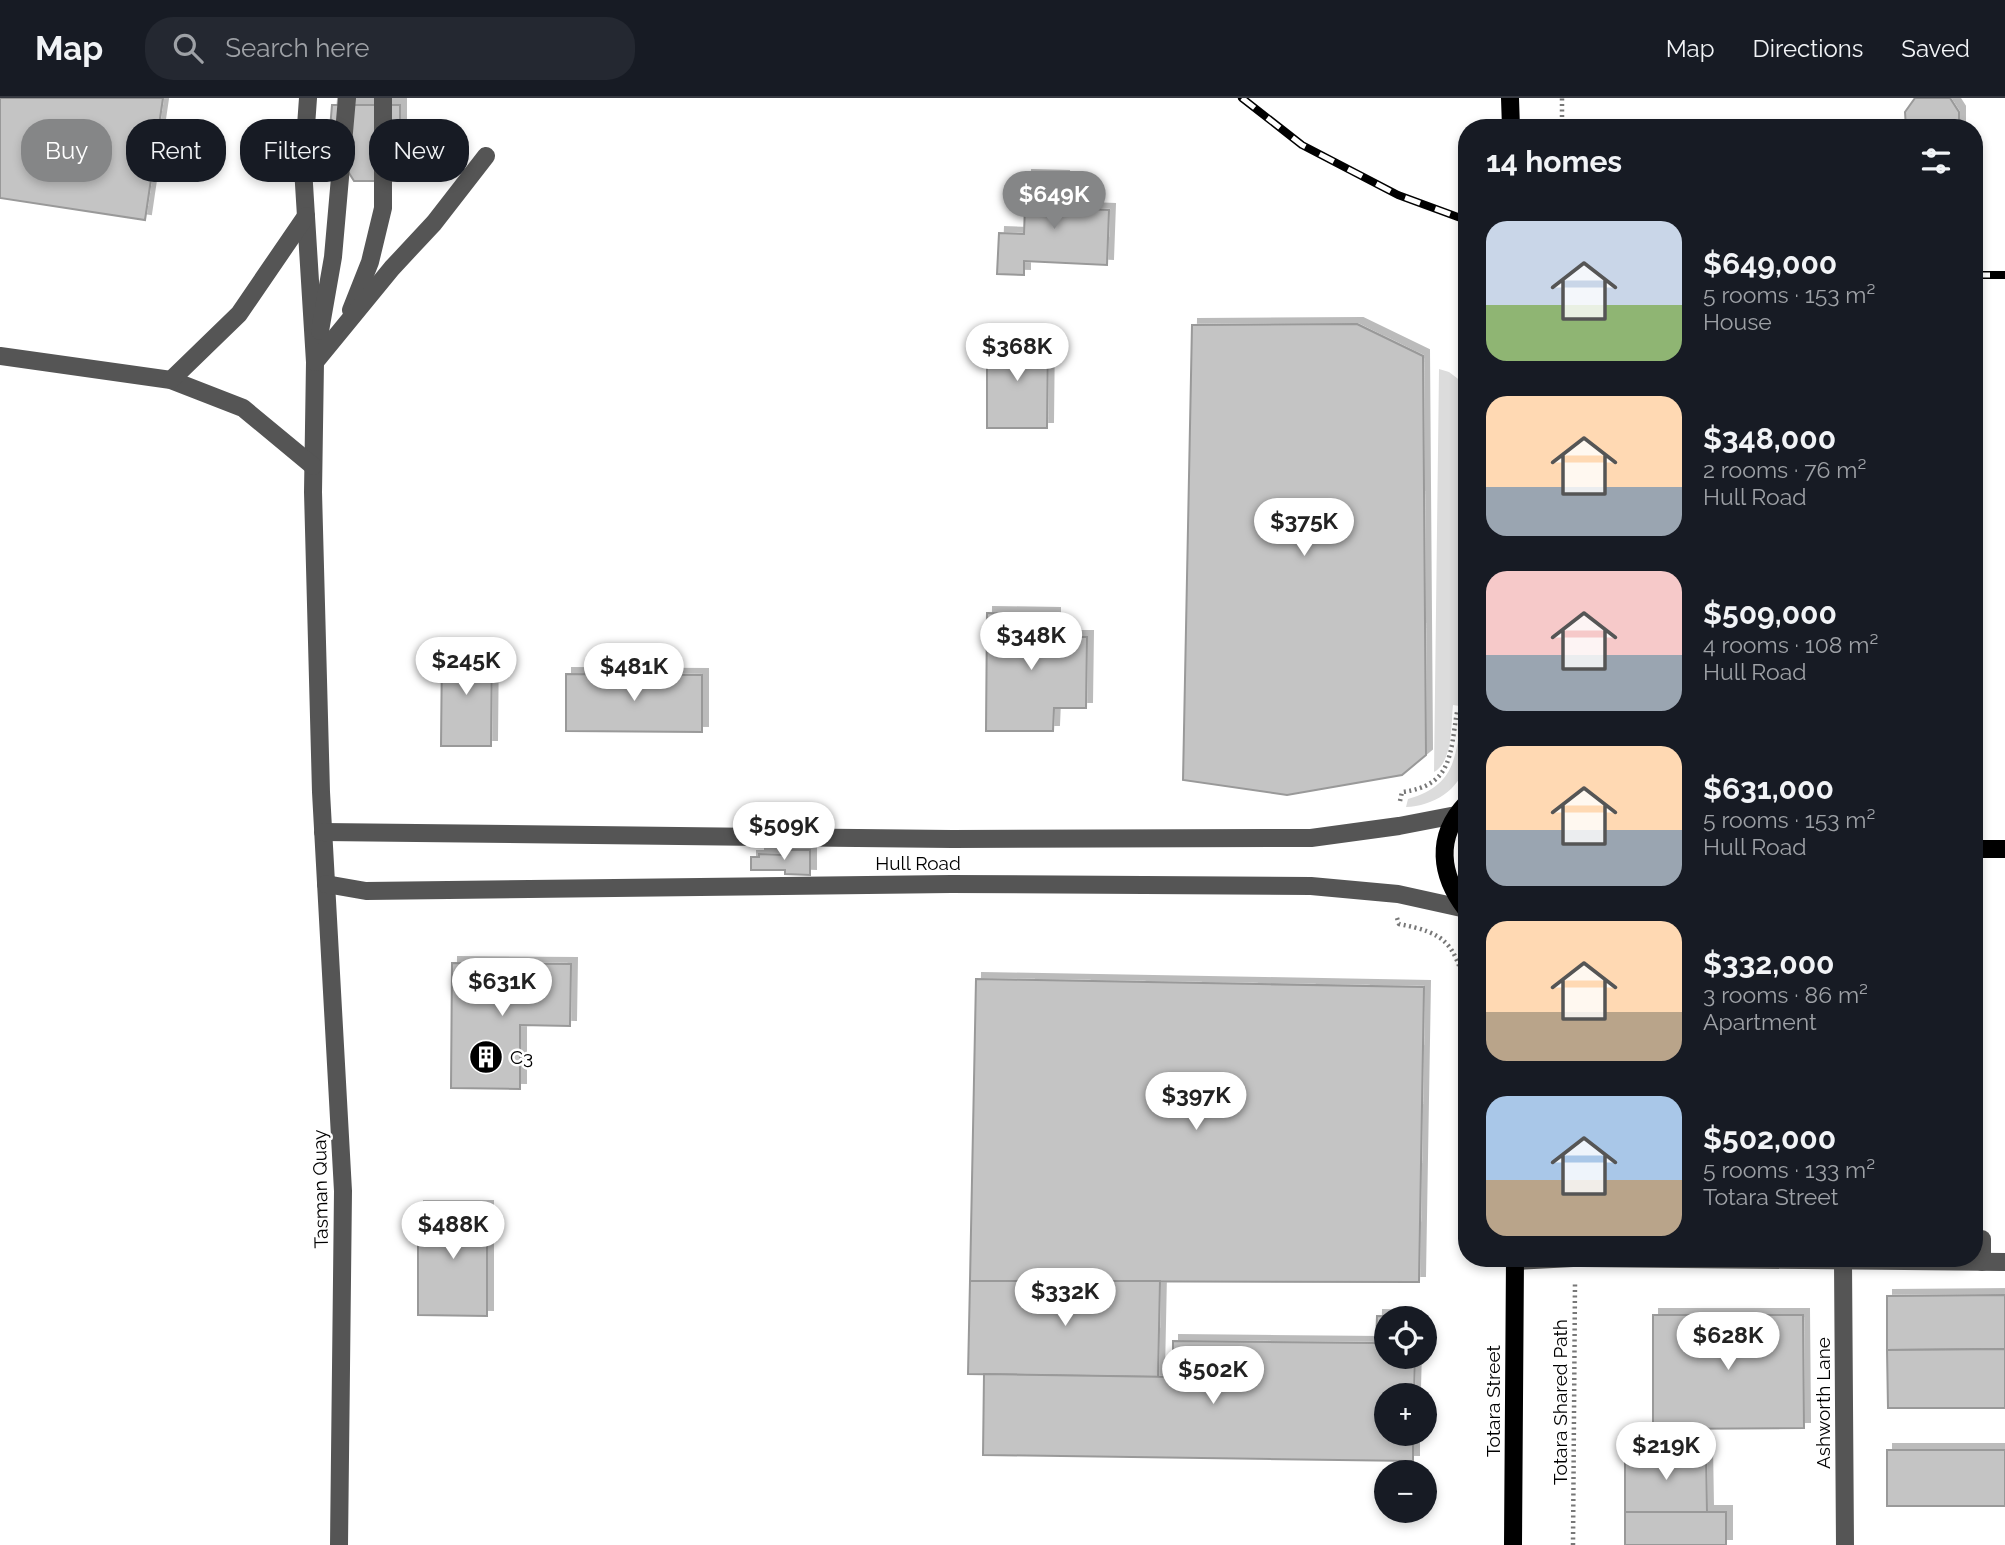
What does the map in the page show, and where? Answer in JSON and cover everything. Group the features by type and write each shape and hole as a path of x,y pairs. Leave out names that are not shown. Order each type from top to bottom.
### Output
{"main road":[{"path":"1510,98 1511,119"},
{"path":"1458,815 1445,842 1444,858 1449,882 1458,896"},
{"path":"1983,849 2005,849"},
{"name":"Totara Street","path":"1513,1545 1515,1267"}],"street":[{"path":"308,98 303,168 315,362"},
{"path":"315,362 332,257 347,98"},
{"path":"344,327 370,262 383,208 383,98"},
{"path":"315,362 392,268 434,223 486,156"},
{"path":"171,380 239,314 306,216"},
{"path":"0,356 171,380 243,408 313,466"},
{"name":"Tasman Quay","path":"315,362 313,466 323,832 343,1191 339,1545"},
{"name":"Hull Road","path":"323,832 1105,840 1311,838 1399,826 1458,810"},
{"name":"Hull Road","path":"326,884 366,891 1106,883 1311,886 1398,894 1458,907"},
{"path":"1983,1262 2005,1262"},
{"name":"Ashworth Lane","path":"1843,1267 1844,1545"}],"path":[{"path":"1562,98 1562,119"},
{"path":"1399,826 1402,792 1434,783 1443,773 1458,712"},
{"path":"1398,894 1399,924 1436,934 1449,946 1458,963"},
{"name":"Totara Shared Path","path":"1573,1545 1576,1267"}],"shaded area":[{"path":"1439,369 1458,379 1458,706 1453,705 1445,760 1434,772"},
{"path":"1458,739 1458,780 1453,787 1427,803 1406,807 1408,799 1435,787 1444,778 1450,769"}],"building":[{"path":"0,98 163,98 160,119 126,119 126,182 151,182 145,220 0,198"},
{"path":"1915,98 1950,98 1959,112 1959,119 1905,119 1905,112"},
{"path":"332,105 400,105 400,119 369,119 369,181 355,181 355,119 331,119"},
{"path":"1026,176 1063,177 1061,208 1109,210 1107,265 1024,261 1024,275 997,274 999,233 1024,234"},
{"path":"1357,324 1423,356 1426,755 1402,775 1287,795 1183,780 1192,325"},
{"path":"987,339 1048,339 1047,428 987,428"},
{"path":"987,613 1054,614 1054,637 1087,637 1086,708 1054,708 1053,731 986,731"},
{"path":"442,648 492,648 491,746 441,746"},
{"path":"566,674 702,675 702,732 566,731"},
{"path":"785,850 810,850 810,875 785,874 785,870 751,870 751,857 759,857 759,854 785,855"},
{"name":"C3","path":"452,963 571,964 570,1026 520,1025 520,1089 451,1088"},
{"path":"976,979 1424,987 1419,1282 970,1281"},
{"path":"418,1207 487,1207 487,1316 418,1315"},
{"path":"970,1281 1160,1281 1158,1377 968,1374"},
{"path":"2005,1295 2005,1349 1887,1350 1887,1296"},
{"path":"1653,1315 1803,1315 1804,1428 1653,1429"},
{"path":"1173,1341 1374,1343 1374,1369 1415,1369 1414,1383 1374,1383 1374,1446 1413,1446 1413,1460 983,1455 984,1374 1173,1377"},
{"path":"2005,1349 2005,1408 1888,1408 1887,1350"},
{"path":"1887,1450 2005,1450 2005,1506 1887,1506"},
{"path":"1625,1452 1706,1452 1707,1512 1625,1512"},
{"path":"1625,1512 1726,1512 1726,1545 1625,1545"}],"railway":[{"path":"1242,98 1302,145 1398,195 1458,217"},
{"path":"1983,275 2005,275"}],"place":[{"name":"C3","path":"486,1057"}]}
